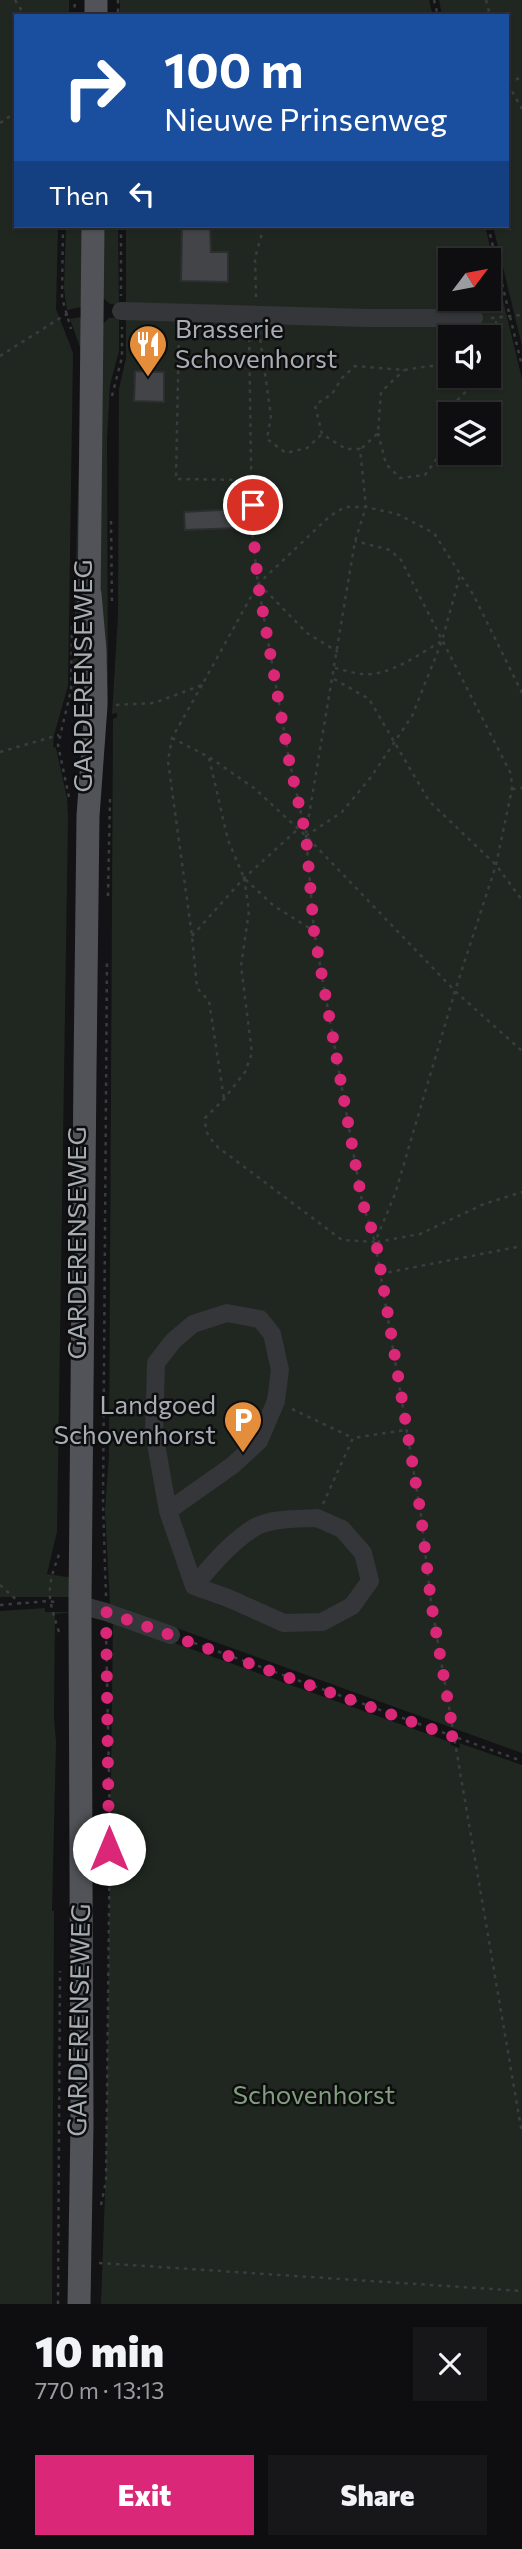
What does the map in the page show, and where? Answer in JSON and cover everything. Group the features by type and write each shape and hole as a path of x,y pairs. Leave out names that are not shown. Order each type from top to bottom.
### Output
{"main road":[{"name":"GARDERENSEWEG","path":"79,2304 82,2125 80,1605 88,816 82,706 90,594 93,228"}],"street":[{"path":"121,311 367,318 474,318"},
{"path":"168,1511 233,1465 259,1441 276,1401 280,1370 272,1334 260,1319 227,1312 193,1324 173,1341 156,1363 153,1433 168,1511 194,1586"},
{"path":"317,1518 342,1529 363,1552 370,1581 352,1606 321,1622 284,1623 194,1586 218,1557 254,1527 290,1519 317,1518"},
{"path":"80,1605 171,1635"}],"path":[{"path":"509,86 522,109"},
{"path":"0,356 65,315 62,278 63,228"},
{"path":"111,404 113,385 122,357 121,228"},
{"path":"263,228 255,258 253,313 253,531 258,584 289,760 306,836 314,931 362,1201 376,1242 454,1737 522,2134"},
{"path":"489,228 522,366"},
{"path":"179,312 176,479 253,480"},
{"path":"253,313 271,416 267,439 286,453 307,448 322,434"},
{"path":"474,318 522,315"},
{"path":"495,325 498,318"},
{"path":"378,433 360,449 345,449 322,434 315,405 332,394 342,378 355,366 404,370 438,366"},
{"path":"404,370 382,392 378,433 386,464 400,478 425,475 438,457"},
{"path":"456,402 469,388"},
{"path":"306,836 355,541 366,507 360,449"},
{"path":"224,1099 209,1001 197,988 168,761 172,738 258,584 330,516 345,508 366,507 397,514 434,533 474,597 522,693"},
{"name":"GARDERENSEWEG","path":"111,510 112,613"},
{"path":"355,541 390,550 401,560 510,774 512,789 496,865 394,1194 376,1242"},
{"path":"306,836 342,812 371,777 412,716 442,641 460,574"},
{"path":"258,584 307,633 338,652"},
{"path":"335,668 363,675 375,674 403,663 442,641"},
{"path":"333,679 369,699 429,801 496,865 522,900"},
{"path":"118,705 154,703 202,685"},
{"path":"0,752 59,735"},
{"path":"172,738 209,757 254,788 306,836 455,991 522,1051"},
{"path":"209,757 228,840 244,878 248,911 241,966 252,1053 245,1072 205,1118 206,1131 215,1145 342,1240 376,1242 420,1234 484,1204 522,1192"},
{"path":"512,789 522,788"},
{"name":"GARDERENSEWEG","path":"108,905 111,789"},
{"path":"192,936 244,878 298,829"},
{"path":"244,878 274,906 314,931"},
{"name":"GARDERENSEWEG","path":"101,2205 106,2180 110,1822 103,1504 107,957"},
{"path":"380,1274 522,1246"},
{"path":"276,1401 353,1438 405,1430"},
{"path":"317,1518 353,1438"},
{"path":"0,1585 22,1604"},
{"path":"0,1605 49,1601 60,1634"},
{"path":"171,1635 522,1761"},
{"name":"GARDERENSEWEG","path":"58,2304 60,1971"},
{"path":"98,2252 98,2263 522,2291"}],"green space":[{"path":"0,0 69,0 69,14 14,14 14,228 58,228 56,309 73,353 68,686 53,747 56,748 67,798 68,816 57,1532 47,1574 74,1578 76,1597 0,1597"},
{"path":"120,0 429,0 432,14 120,14"},
{"path":"439,0 522,0 522,346 501,259 501,248 498,248 493,228 509,228 509,14 442,14"},
{"path":"66,228 86,228 85,302 81,307 67,310 64,289"},
{"path":"102,228 118,228 119,305 110,304 101,296"},
{"path":"126,228 485,228 490,248 438,248 438,312 500,312 501,292 522,379 522,1753 110,1604 105,1510 109,1455 113,719 117,717 117,713 112,714 118,615 119,389 126,358"},
{"path":"80,317 86,320 77,703 72,702 82,353 70,319"},
{"path":"119,317 119,351 110,385 107,438 108,703 101,703 101,326 109,318"},
{"path":"45,1608 45,1612 77,1612 55,1614 52,2304 0,2304 0,1611"},
{"name":"Schovenhorst","path":"113,1621 450,1742 451,1745 460,1748 459,1743 522,1765 522,2304 101,2304 106,2166"}],"building":[{"path":"182,228 210,228 211,252 228,252 228,282 181,281"},
{"path":"135,371 164,372 164,402 134,401"},
{"path":"237,509 238,528 185,530 184,512"}],"place":[{"name":"Brasserie Schovenhorst","path":"148,378"},
{"name":"Landgoed Schovenhorst","path":"243,1454"}],"route":[{"path":"109,1849 106,1612 454,1737 376,1242 362,1201 314,931 306,836 289,760 258,584 253,505"}]}
